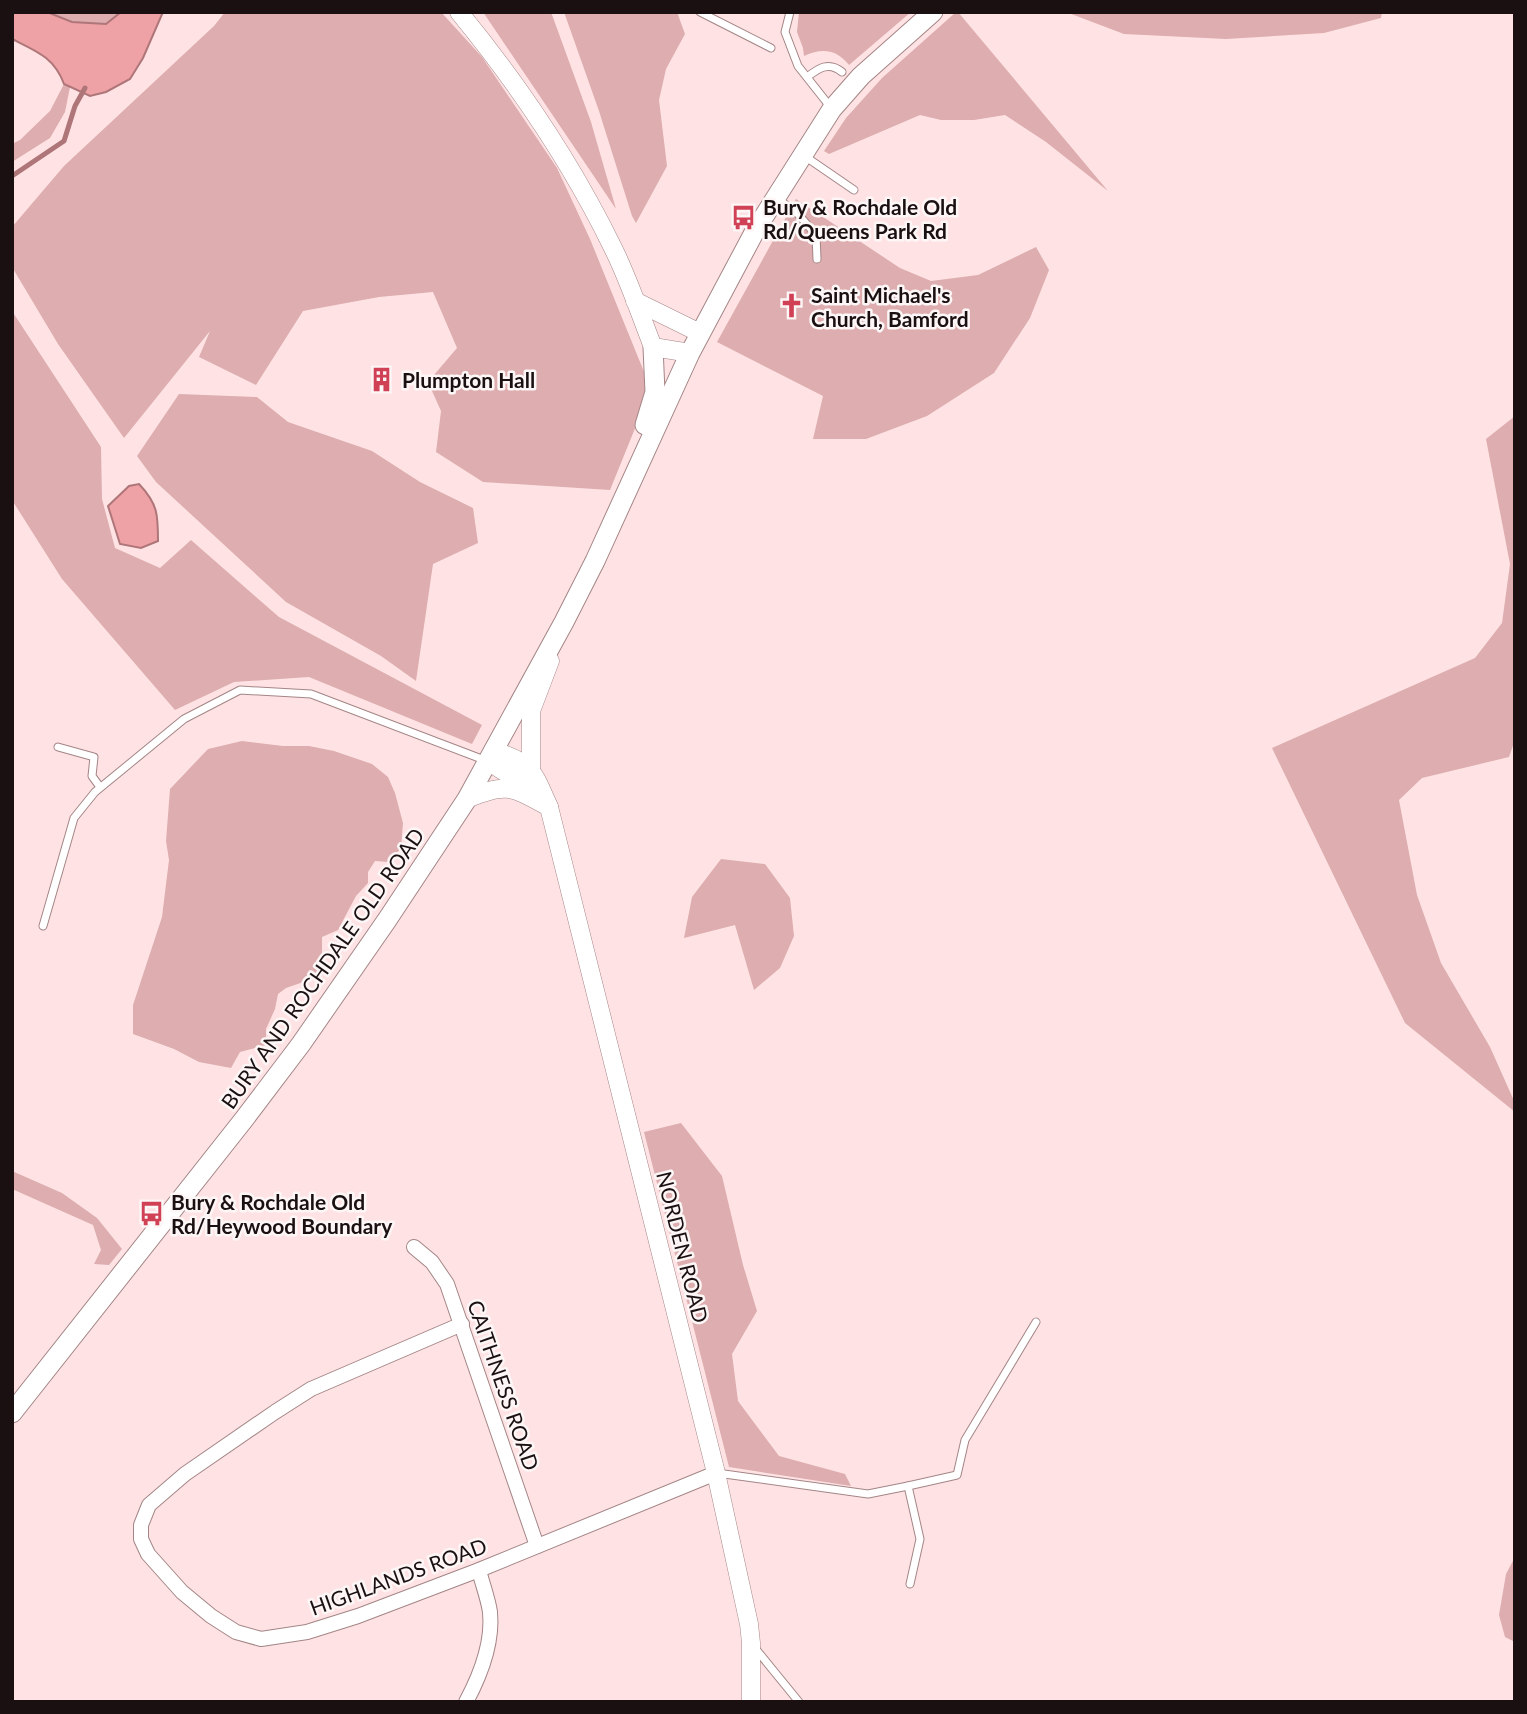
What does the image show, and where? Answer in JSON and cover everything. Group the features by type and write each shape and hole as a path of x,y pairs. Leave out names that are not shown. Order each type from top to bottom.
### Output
{"main road":[{"name":"BURY AND ROCHDALE OLD ROAD","path":"12,1413 177,1206 301,1044 467,799 564,622 690,353 757,229 832,109 861,76 933,12"},
{"name":"BURY AND ROCHDALE OLD ROAD","path":"616,515 618,491 641,437 655,392 653,347"}],"street":[{"path":"459,12 493,53 569,166 614,249 653,347 690,353"},
{"path":"635,301 700,333"},
{"path":"531,769 531,711 564,622"},
{"path":"491,756 513,757 531,769"},
{"path":"491,756 549,807"},
{"name":"NORDEN ROAD","path":"531,769 549,807 716,1473 749,1624 751,1702"},
{"path":"467,799 492,788 506,788 521,792 549,807"},
{"name":"CAITHNESS ROAD","path":"414,1247 432,1262 447,1284 537,1546"},
{"name":"HIGHLANDS ROAD","path":"462,1324 311,1389 185,1474 149,1505 141,1525 141,1539 148,1554 182,1592 201,1608 236,1632 261,1639 307,1632 358,1616 479,1570 716,1473"},
{"path":"466,1702 484,1663 488,1640 490,1613 479,1570"}],"lane":[{"path":"701,12 771,48"},
{"path":"790,12 785,32 798,66 832,109"},
{"path":"807,77 829,65 842,72"},
{"path":"803,155 854,190"},
{"path":"776,198 798,214 816,235 817,259"},
{"path":"43,926 74,818 100,788 184,719 240,690 311,694 491,756"},
{"path":"58,747 94,757 92,776 100,788"},
{"path":"716,1473 867,1494 957,1475 965,1440 1036,1322"},
{"path":"908,1486 920,1539 910,1584"},
{"path":"751,1643 799,1702"}],"shaded area":[{"path":"12,12 47,12 72,22 106,24 121,12 163,12 143,58 130,79 106,92 90,96 64,84 49,61 12,39"},
{"path":"47,12 121,12 106,24 72,22"},
{"path":"225,12 441,12 482,57 557,168 590,239 651,389 610,490 483,482 436,452 441,411 428,382 457,348 433,292 379,297 303,311 256,385 199,357 210,331 124,438 58,344 12,267 12,227 64,166 214,26"},
{"path":"483,12 551,12 591,122 616,209"},
{"path":"564,12 677,12 685,34 666,69 659,100 667,166 636,223 632,216"},
{"path":"799,12 911,12 849,65 834,53 817,52 804,56 797,32"},
{"path":"956,12 1108,191 1046,142 1005,115 974,120 941,120 920,115 829,154 824,151 846,118 882,78"},
{"path":"1066,12 1382,12 1381,18 1324,33 1226,39 1124,34"},
{"path":"64,84 70,87 65,112 50,138 12,162 12,144 20,140 50,111"},
{"path":"796,199 900,268 931,281 978,275 1036,247 1049,270 1030,318 994,373 927,416 866,439 813,439 823,396 717,342"},
{"path":"12,311 101,447 102,499 115,548 160,568 191,540 279,617 482,725 472,744 309,677 234,682 175,710 62,579 12,500"},
{"path":"179,394 257,397 288,422 372,451 420,482 473,508 478,543 433,564 416,681 381,656 286,602 156,482 137,456"},
{"path":"1515,416 1515,740 1509,757 1422,778 1399,800 1417,895 1441,963 1490,1047 1515,1103 1515,1112 1405,1023 1272,748 1475,658 1502,623 1510,564 1486,439"},
{"path":"139,484 153,504 158,532 158,541 141,548 120,544 108,506 129,486"},
{"path":"242,741 309,746 372,764 388,777 403,823 401,848 389,862 375,861 368,872 368,883 356,896 338,930 322,937 322,962 312,979 286,988 278,994 266,1029 266,1045 240,1052 231,1068 199,1062 174,1049 133,1034 133,1005 162,917 169,860 166,841 170,789 208,749"},
{"path":"721,859 765,864 790,898 794,936 780,968 754,990 735,925 684,938 692,897"},
{"path":"681,1123 722,1176 757,1311 732,1354 738,1401 779,1456 845,1474 851,1486 729,1467 644,1132"},
{"path":"12,1171 62,1193 97,1218 122,1249 109,1265 94,1264 101,1250 93,1225 12,1189"},
{"path":"1515,1557 1515,1642 1505,1637 1499,1615 1506,1574"}],"waterway":[{"path":"12,176 64,141 75,106 85,88"}],"place":[{"name":"Bury & Rochdale Old Rd/Queens Park Rd","path":"743,218"},
{"name":"Saint Michael's Church, Bamford","path":"791,306"},
{"name":"Plumpton Hall","path":"382,379"},
{"name":"Bury & Rochdale Old Rd/Heywood Boundary","path":"151,1213"}]}
